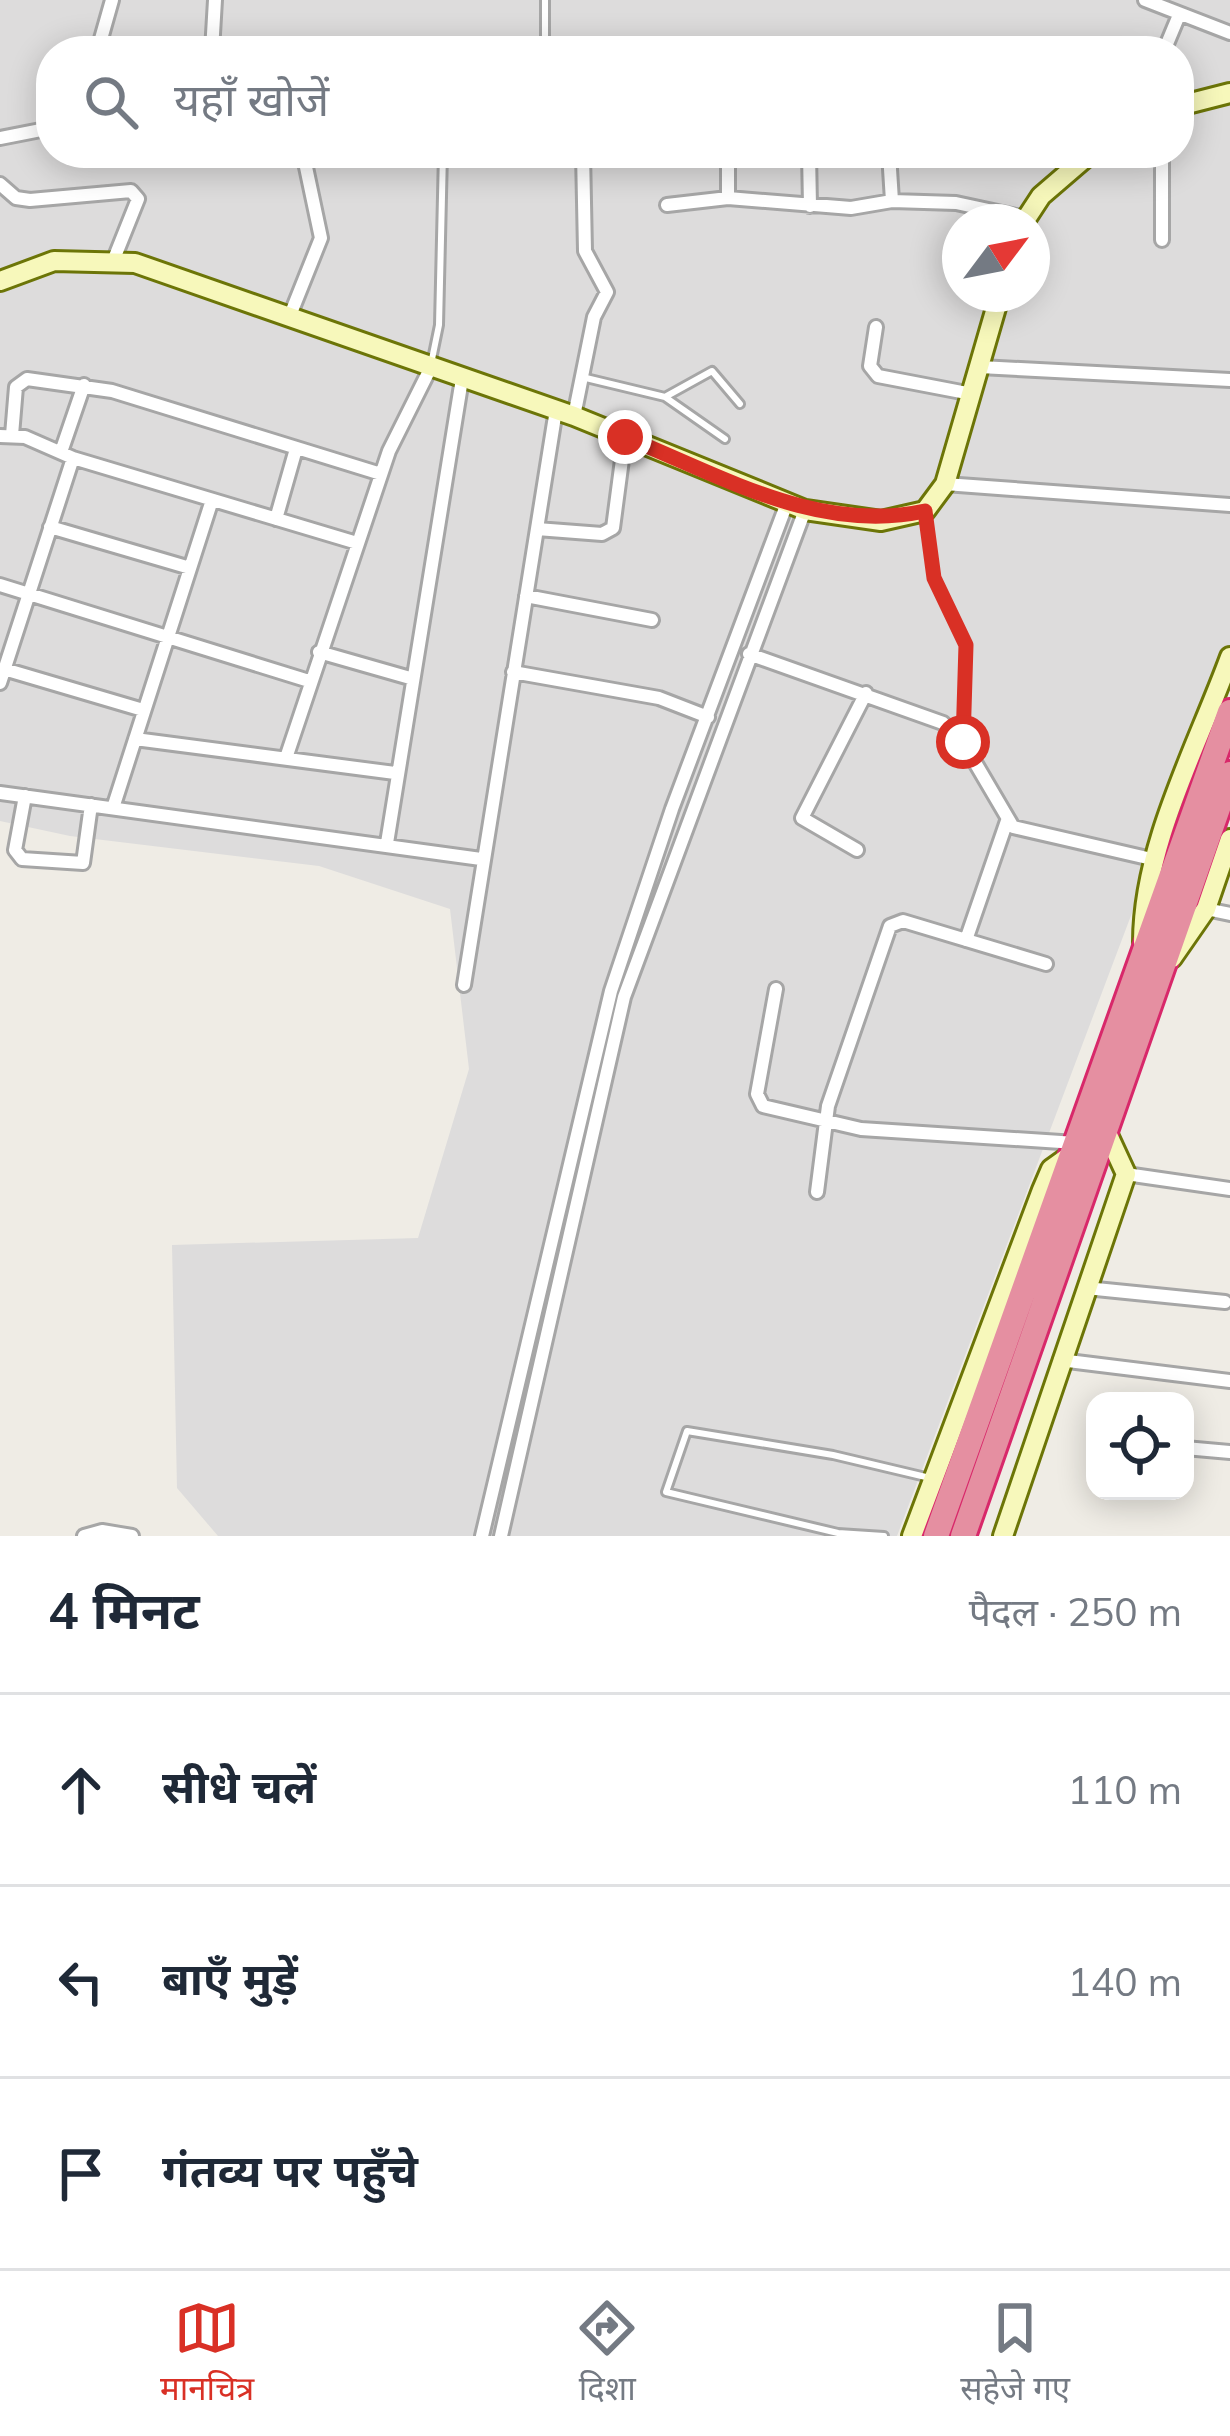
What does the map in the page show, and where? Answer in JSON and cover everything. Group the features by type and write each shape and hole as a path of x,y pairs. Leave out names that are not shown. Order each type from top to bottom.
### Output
{"highway":[{"path":"936,1536 959,1523 1108,1135 1226,723"},
{"path":"959,1523 1075,1149 1230,774"}],"street":[{"path":"102,36 112,0"},
{"path":"214,36 215,0"},
{"path":"1145,0 1230,33"},
{"path":"1170,36 1179,16"},
{"path":"1194,102 1230,93"},
{"path":"0,138 36,131"},
{"path":"290,318 321,238 306,168"},
{"path":"464,985 537,529 565,413 586,378 594,317 607,292 585,251 583,168"},
{"path":"728,168 728,198"},
{"path":"809,168 810,206"},
{"path":"890,168 892,202"},
{"path":"1040,204 1075,168"},
{"path":"1162,168 1162,240"},
{"path":"0,184 16,198 30,200 136,194 137,205 114,259"},
{"path":"667,205 728,198 851,208 892,202 949,204"},
{"path":"0,281 54,261 114,259 565,413 796,506 881,520 925,511 945,484 995,312"},
{"path":"876,327 870,365 878,376 972,394"},
{"path":"287,755 380,474 412,395 431,367"},
{"path":"980,367 1230,380"},
{"path":"387,844 461,379"},
{"path":"358,543 6,436 20,382 84,386 380,474"},
{"path":"84,386 50,526 5,639 2,676 143,710"},
{"path":"537,529 602,534 614,528 625,437"},
{"path":"276,519 296,448"},
{"path":"945,484 1230,505"},
{"path":"113,808 212,500"},
{"path":"482,1536 611,991 708,717 796,506"},
{"path":"501,1536 624,997 753,655 796,506"},
{"path":"50,526 190,568"},
{"path":"0,585 24,597 309,681"},
{"path":"526,596 652,620"},
{"path":"735,649 943,723 963,742 1007,821 1022,830 1156,860"},
{"path":"319,652 410,678"},
{"path":"1153,965 1143,901 1230,657"},
{"path":"513,672 659,698 708,717"},
{"path":"857,850 802,818 866,693"},
{"path":"135,739 287,755 395,773"},
{"path":"0,793 482,859"},
{"path":"25,796 15,850 22,859 82,863 92,806"},
{"path":"966,940 1007,821"},
{"path":"1153,965 1206,909 1230,839"},
{"path":"1206,909 1230,914"},
{"path":"817,1192 824,1122 890,926 903,921 1046,964"},
{"path":"776,989 758,1100 770,1108 824,1122 1075,1149"},
{"path":"1003,1536 1126,1174 1108,1135"},
{"path":"912,1536 930,1478 1051,1169 1075,1149"},
{"path":"1126,1174 1230,1189"},
{"path":"1086,1288 1225,1302"},
{"path":"1060,1360 1230,1381"},
{"path":"1194,1449 1230,1452"},
{"path":"90,1536 102,1531 132,1536"}],"lane":[{"path":"545,0 545,36"},
{"path":"431,367 439,325 443,168"},
{"path":"665,397 712,371 740,404"},
{"path":"586,378 665,397 725,439"},
{"path":"884,1536 838,1533 666,1492 687,1431 930,1478"}],"path":[{"path":"925,511 934,578 966,645 963,742"}],"shaded area":[{"path":"0,0 1230,0 1230,653 897,1536 218,1536 177,1488 172,1245 418,1238 469,1069 450,909 319,866 70,836 0,821"}],"route":[{"path":"625,437 806,510 881,520 925,511 934,578 966,645 963,742"}]}
